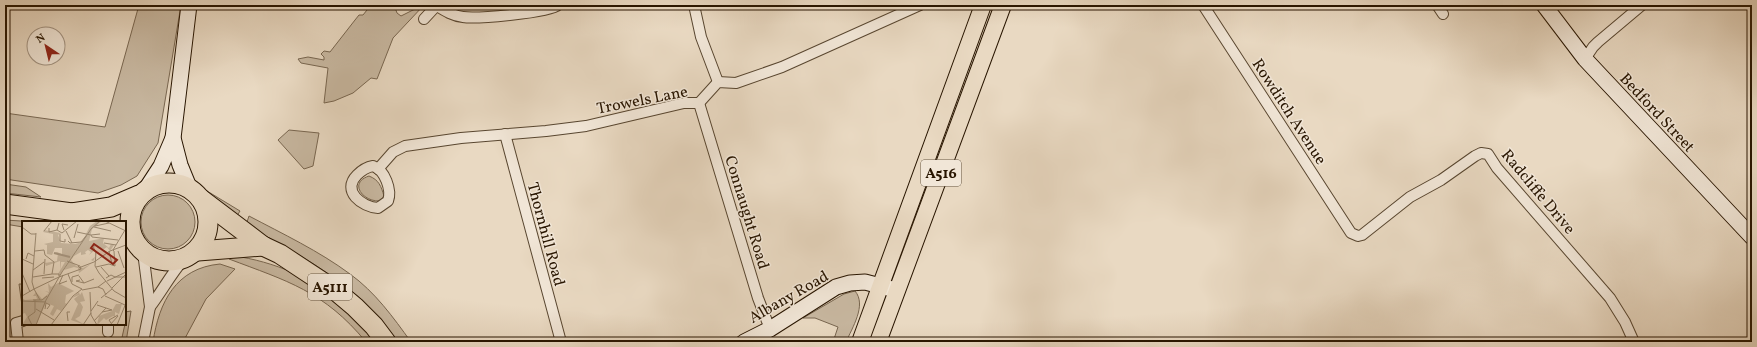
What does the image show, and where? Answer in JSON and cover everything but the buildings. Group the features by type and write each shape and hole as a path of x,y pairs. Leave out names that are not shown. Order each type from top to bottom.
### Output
{"highway":[{"name":"A5111","path":"5,204 80,218 111,207 156,185 172,183 195,193 263,246 280,254 336,291 355,307 386,342"},
{"path":"143,192 133,205 130,217 130,230 134,245 159,261 166,262 191,255 263,246"},
{"path":"191,255 207,231 208,221 195,193"}],"main road":[{"name":"A516","path":"860,342 983,5"},
{"name":"A516","path":"878,342 1003,5"}],"street":[{"path":"143,192 160,166 173,138 190,5"},
{"path":"424,19 437,6 455,15 472,18 535,12 551,9 558,5"},
{"path":"694,5 701,37 718,82 736,82 782,67 920,5"},
{"name":"Rowditch Avenue","path":"1203,5 1351,233"},
{"path":"1437,5 1443,14"},
{"name":"Bedford Street","path":"1544,5 1585,60 1751,234"},
{"path":"1585,60 1592,47 1642,5"},
{"name":"Trowels Lane","path":"378,168 393,152 405,146 461,138 586,126 684,103 698,103 718,82"},
{"name":"Connaught Road","path":"698,103 758,298 770,328"},
{"name":"Thornhill Road","path":"505,134 561,342"},
{"path":"173,138 180,165 195,193"},
{"name":"Radcliffe Drive","path":"1351,233 1358,236 1362,235 1410,197 1441,180 1475,156 1484,153 1488,154 1497,168 1606,293 1618,309 1634,342"},
{"path":"134,245 150,307"},
{"path":"143,342 150,307 174,270 191,255"},
{"name":"Albany Road","path":"744,342 770,328 836,287 857,282 865,282 897,291"},
{"path":"18,342 16,323 22,321"}],"shaded area":[{"path":"139,5 181,5 158,143 137,176 121,185 98,193 5,179 5,113 105,127"},
{"path":"371,5 393,5 392,7 394,5 397,13 401,16 417,8 419,5 424,5 393,38 377,79 371,78 353,93 334,101 324,103 328,68 301,63 298,59 308,57 324,60 324,57 321,54 324,51 330,52 359,15 363,15"},
{"path":"289,130 319,133 313,166 304,169 278,140"},
{"path":"369,176 375,179 381,186 384,196 380,201 368,198 360,192 359,183"},
{"path":"5,184 26,187 41,197 5,193"},
{"path":"207,191 240,211 235,219 219,206"},
{"path":"163,195 173,195 183,199 191,207 195,217 195,227 191,237 183,245 173,249 163,249 153,245 145,237 141,227 141,217 145,207 153,199"},
{"path":"249,216 313,250 359,281 376,297 411,342 398,342 367,305 329,274 246,225"},
{"path":"5,220 22,221 22,227 5,224"},
{"path":"227,255 271,264 300,276 326,290 354,314 378,342 366,342 335,311 304,290 287,281 229,259"},
{"path":"220,264 235,269 206,299 183,342 153,342 160,314 165,301 172,290 181,280 192,272 205,267"},
{"path":"19,284 22,284 22,306"},
{"path":"855,291 860,303 859,310 846,342 833,342 838,327 815,318 803,318 844,294"},
{"path":"131,311 126,342 121,342 126,325 126,312"}]}
